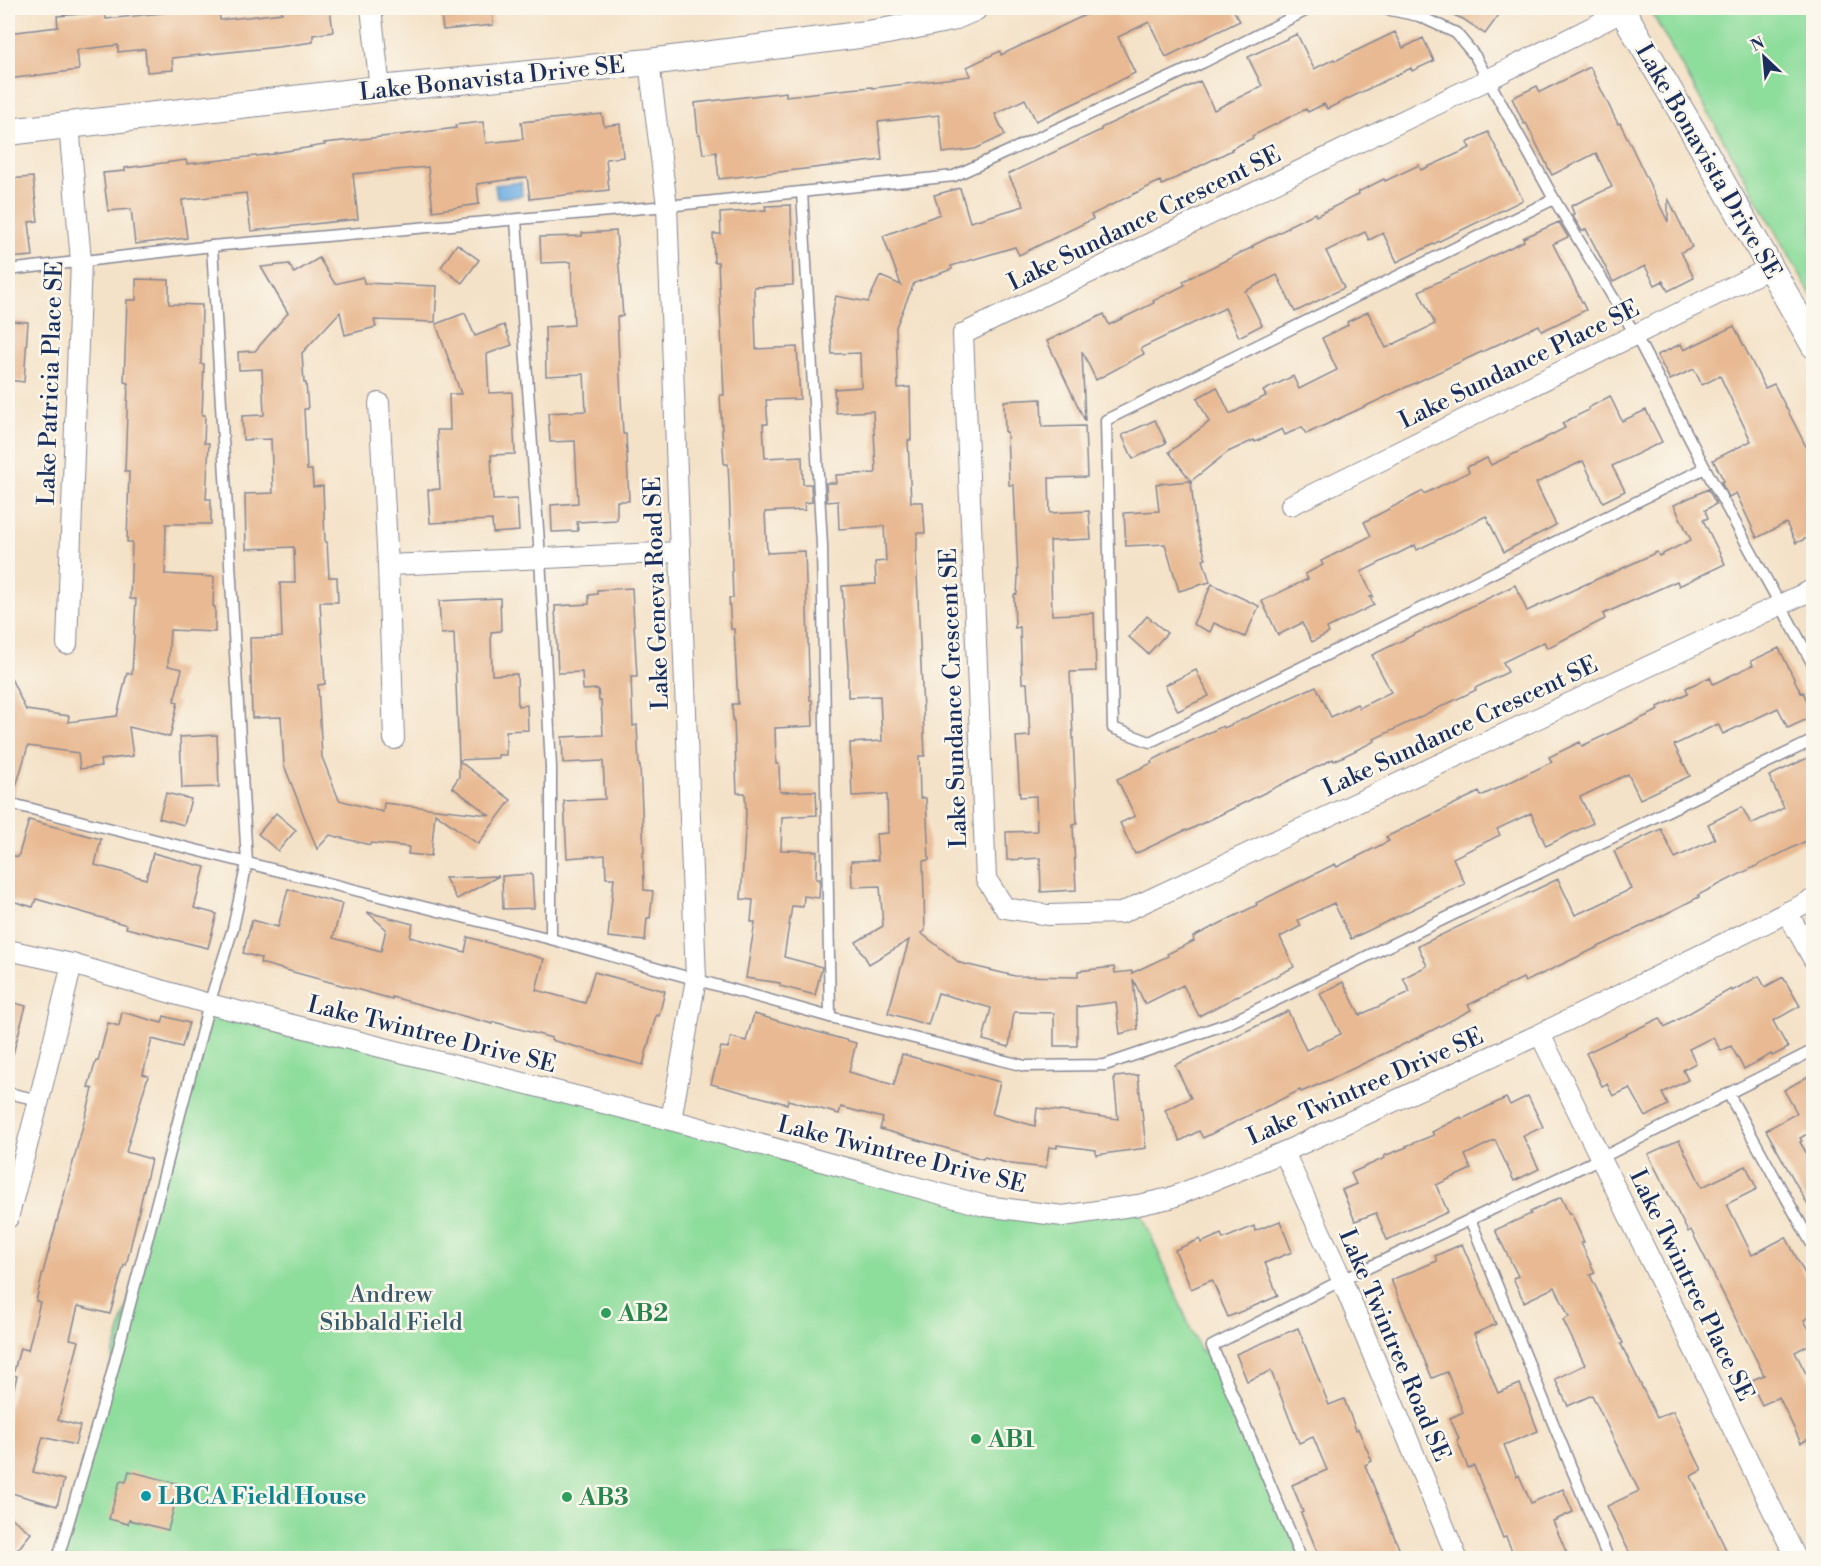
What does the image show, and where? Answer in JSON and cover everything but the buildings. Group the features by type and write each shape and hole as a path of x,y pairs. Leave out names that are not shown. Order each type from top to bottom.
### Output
{"street":[{"path":"371,8 380,89"},
{"name":"Lake Bonavista Drive SE","path":"8,132 380,89 649,62 882,32 951,18 974,8"},
{"name":"Lake Bonavista Drive SE","path":"1622,9 1814,345"},
{"name":"Lake Sundance Crescent SE","path":"1622,9 1487,80 963,334 987,879 1005,908 1048,915 1122,913 1814,589"},
{"name":"Lake Geneva Road SE","path":"649,62 668,206 696,979 671,1120"},
{"name":"Lake Patricia Place SE","path":"67,644 81,261 69,125"},
{"name":"Lake Sundance Place SE","path":"1291,506 1770,268"},
{"path":"379,403 394,739"},
{"path":"388,565 680,552"},
{"name":"Lake Twintree Drive SE","path":"8,950 72,964 209,1004 671,1120 985,1206 1063,1216 1170,1198 1284,1152 1540,1034 1814,899"},
{"path":"1787,912 1814,960"},
{"path":"8,1218 72,964"},
{"name":"Lake Twintree Place SE","path":"1540,1034 1797,1558"},
{"name":"Lake Twintree Road SE","path":"1284,1152 1342,1280 1457,1558"}],"lane":[{"path":"8,270 212,246 668,206 954,176 1204,62 1311,8"},
{"path":"1381,8 1419,16 1456,33 1475,56 1554,199 1635,334 1705,468 1814,666"},
{"path":"802,192 822,545 830,1017"},
{"path":"1554,199 1106,420 1113,729 1149,742 1705,468"},
{"path":"516,220 540,557 551,767 552,939"},
{"path":"58,1558 109,1384 209,1004 233,928 247,863 212,246"},
{"path":"8,803 552,939 830,1017 1025,1066 1105,1065 1229,1023 1814,740"},
{"path":"1301,1558 1212,1346 1342,1280 1601,1158 1814,1050"},
{"path":"8,1093 39,1100"},
{"path":"1728,1093 1814,1248"},
{"path":"1470,1219 1608,1558"}],"green space":[{"path":"1649,8 1813,8 1813,298"},
{"name":"Andrew Sibbald Field","path":"209,1004 1063,1216 1138,1205 1200,1351 1212,1346 1301,1558 58,1558"}],"water":[{"path":"521,182 522,196 497,198 495,185"}],"place":[{"name":"AB2","path":"606,1313"},
{"name":"AB1","path":"976,1439"},
{"name":"LBCA Field House","path":"146,1496"},
{"name":"AB3","path":"567,1497"}]}
